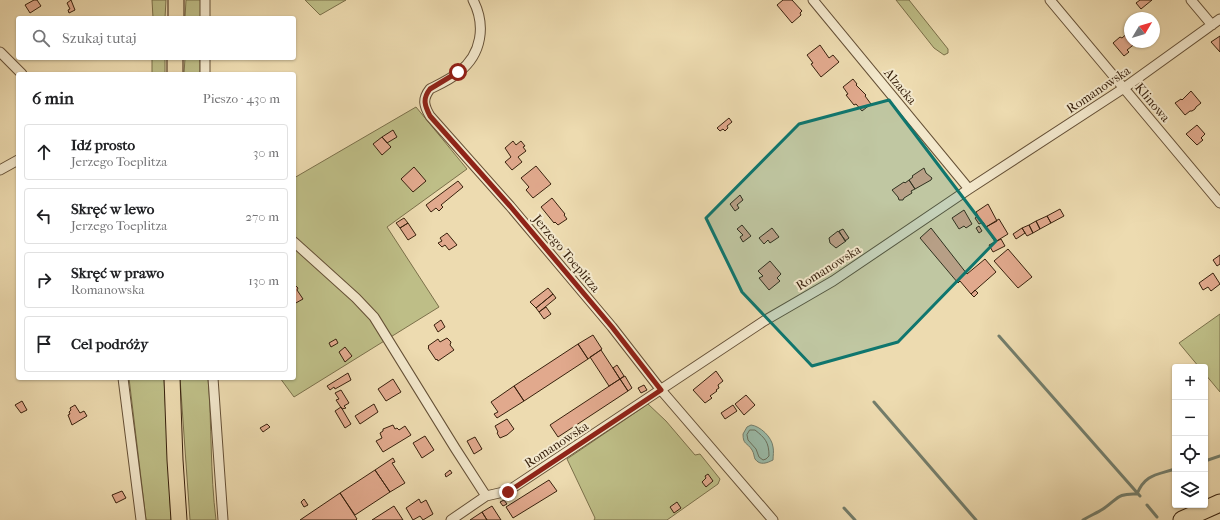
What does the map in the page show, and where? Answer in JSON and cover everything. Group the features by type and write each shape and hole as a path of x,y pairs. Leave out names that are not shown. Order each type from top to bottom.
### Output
{"highway":[{"path":"1182,520 1220,503"}],"main road":[{"path":"176,0 176,16"},
{"path":"175,60 175,72"},
{"path":"172,380 179,520"}],"street":[{"path":"205,0 205,16"},
{"name":"Jerzego Toeplitza","path":"473,0 479,12 481,27 480,40 476,52 468,64 430,89 424,100 425,105 434,120 510,206 612,327 661,390 773,520"},
{"name":"Alzacka","path":"813,0 969,189"},
{"name":"Klinowa","path":"1050,0 1220,203"},
{"name":"Romanowska","path":"451,520 486,496 508,492 764,321 833,281 969,189 1124,88 1216,22 1191,0"},
{"path":"0,52 20,72"},
{"path":"205,60 205,72"},
{"path":"0,170 16,161"},
{"path":"296,244 356,298 374,317 486,496"},
{"path":"123,380 141,520"},
{"path":"213,380 223,520"}],"highlighted area":[{"path":"889,100 996,241 898,342 812,366 742,292 706,218 799,124"}],"green space":[{"path":"152,0 166,0 165,16 153,16"},
{"path":"186,0 201,0 201,16 185,16"},
{"path":"305,0 346,0 320,15"},
{"path":"896,0 909,0 948,49 948,53 944,55 934,48"},
{"path":"152,60 165,60 165,72 152,72"},
{"path":"185,60 200,60 200,72 184,72"},
{"path":"416,107 467,169 387,227 439,307 294,397 281,380 296,380 296,177"},
{"path":"1220,314 1220,392 1208,378 1208,364 1196,364 1179,343"},
{"path":"129,380 164,380 171,520 146,520"},
{"path":"180,380 208,380 216,520 190,520"},
{"path":"648,404 666,421 695,455 700,454 720,479 718,484 667,520 594,520 595,518 567,459"}],"water":[{"path":"751,425 758,427 770,439 773,449 773,460 766,463 759,463 755,459 753,451 743,438 743,434 747,427"}],"building":[{"path":"37,0 41,6 30,13 25,5"},
{"path":"71,0 75,10 69,13 68,10 70,9 67,3"},
{"path":"783,0 792,0 802,11 800,13 801,15 792,23 777,5"},
{"path":"1140,0 1152,0 1141,9 1136,3"},
{"path":"1124,36 1124,48 1130,48 1127,50 1129,52 1124,56 1113,43 1120,37 1122,38"},
{"path":"1220,36 1220,52 1211,42"},
{"path":"820,45 829,58 833,55 839,62 821,77 811,64 813,63 807,55"},
{"path":"853,79 857,84 856,85 866,95 865,96 871,104 862,111 856,104 854,105 846,95 848,94 843,87"},
{"path":"1191,91 1201,103 1185,115 1175,103 1181,99 1182,100"},
{"path":"729,118 732,122 727,126 728,128 725,131 723,129 720,131 717,128"},
{"path":"1197,125 1205,134 1201,138 1203,140 1197,145 1186,134"},
{"path":"393,130 397,137 387,143 382,137"},
{"path":"382,137 391,147 382,155 373,144"},
{"path":"513,141 516,145 521,141 525,146 523,147 526,151 518,157 522,162 512,170 505,162 511,157 505,148"},
{"path":"536,166 551,184 533,198 526,190 529,187 521,178"},
{"path":"414,167 426,181 413,192 401,179"},
{"path":"924,168 926,173 932,178 915,189 909,180 913,177 912,176"},
{"path":"909,180 915,189 911,191 912,193 903,200 899,200 892,190"},
{"path":"458,181 463,187 441,205 443,207 439,211 436,208 431,212 426,205"},
{"path":"740,195 743,200 737,205 739,208 735,211 730,204"},
{"path":"552,198 565,214 564,215 567,219 558,225 555,222 554,223 541,207"},
{"path":"988,204 997,221 986,227 983,222 979,224 975,218 978,216 976,212"},
{"path":"1060,209 1064,216 1051,223 1047,216"},
{"path":"964,210 972,224 966,228 964,226 959,229 952,218"},
{"path":"1047,216 1051,223 1040,229 1036,221"},
{"path":"404,218 408,223 400,228 396,223"},
{"path":"999,219 1008,234 995,242 986,227"},
{"path":"1036,221 1040,229 1033,233 1029,225"},
{"path":"408,223 416,235 408,240 400,228"},
{"path":"742,225 751,236 743,242 740,237 743,235 737,229"},
{"path":"1029,225 1033,233 1027,236 1022,228"},
{"path":"979,226 982,231 979,233 976,228"},
{"path":"772,228 779,237 770,243 768,240 764,244 759,238"},
{"path":"931,228 967,274 985,259 996,272 971,294 960,281 958,283 920,238"},
{"path":"1022,228 1025,233 1016,239 1013,234"},
{"path":"843,229 849,238 845,241 839,231"},
{"path":"838,231 846,241 836,248 830,243 829,238"},
{"path":"447,233 457,245 449,250 445,245 442,247 438,243 442,241 440,238"},
{"path":"1001,239 1005,246 993,252 989,245"},
{"path":"1008,249 1032,277 1018,288 994,261"},
{"path":"1220,255 1220,264 1217,266 1213,260"},
{"path":"770,261 781,274 777,278 780,281 769,290 759,278 763,276 758,271"},
{"path":"1213,273 1220,284 1211,291 1208,287 1203,290 1199,283"},
{"path":"296,286 298,288 297,290 303,299 296,303"},
{"path":"548,288 553,294 536,308 530,302"},
{"path":"975,290 978,293 974,297 971,294"},
{"path":"553,294 556,298 539,312 536,308"},
{"path":"546,307 551,314 544,319 539,312"},
{"path":"441,320 445,327 438,332 434,325"},
{"path":"593,335 602,349 588,359 578,344"},
{"path":"447,338 451,342 450,345 454,350 438,361 428,346 438,339 440,342"},
{"path":"336,339 338,343 331,347 329,343"},
{"path":"578,344 588,359 524,401 514,386"},
{"path":"345,347 352,356 345,362 339,352"},
{"path":"601,350 620,379 609,386 590,357"},
{"path":"617,365 624,376 620,379 613,368"},
{"path":"716,371 723,381 718,385 719,388 716,390 717,391 710,396 712,398 705,403 693,390"},
{"path":"348,373 351,380 335,389 334,387 330,390 327,386"},
{"path":"625,376 632,388 628,391 620,379"},
{"path":"393,379 401,392 386,401 378,389"},
{"path":"620,379 628,391 558,437 550,425"},
{"path":"644,385 647,390 641,393 638,388"},
{"path":"514,386 524,401 497,418 494,414 498,412 491,402"},
{"path":"341,390 349,403 344,406 346,408 342,409 336,400 339,399 335,393"},
{"path":"746,395 755,405 744,415 735,404"},
{"path":"22,401 27,410 21,413 15,405"},
{"path":"374,404 378,412 360,424 355,416"},
{"path":"75,405 80,413 84,411 87,416 72,425 68,415 70,414 70,408"},
{"path":"733,405 737,411 725,419 721,413"},
{"path":"341,407 351,424 345,428 335,411"},
{"path":"507,419 514,429 507,435 500,438 495,426"},
{"path":"267,424 270,427 263,432 260,428"},
{"path":"393,425 395,429 397,428 399,430 405,426 411,435 383,452 376,441 382,438 380,433 383,429"},
{"path":"425,436 434,450 422,458 413,443"},
{"path":"475,437 482,449 474,454 467,441"},
{"path":"393,458 395,462 392,463 405,483 390,492 375,470"},
{"path":"375,470 390,492 355,515 340,493"},
{"path":"450,470 452,473 446,477 445,474"},
{"path":"708,474 713,481 706,487 702,482"},
{"path":"549,480 557,491 513,518 506,507"},
{"path":"122,491 126,498 116,503 112,495"},
{"path":"340,493 357,519 356,520 300,520"},
{"path":"304,499 308,505 304,507 301,502"},
{"path":"419,499 421,503 426,500 433,514 423,520 420,516 413,520 406,508"},
{"path":"504,500 507,504 503,506 500,502"},
{"path":"677,502 681,508 674,513 670,507"},
{"path":"394,506 403,520 372,520"},
{"path":"492,506 501,520 487,520 482,512"},
{"path":"482,512 487,520 470,520"}],"waterway":[{"path":"999,336 1140,496"},
{"path":"874,402 976,520"},
{"path":"1208,460 1220,456"},
{"path":"1083,520 1103,509 1118,497 1137,494 1144,482 1152,476 1172,470"},
{"path":"1147,505 1157,517"},
{"path":"844,508 855,520"}],"route":[{"path":"458,72 430,89 427,93 424,100 430,116 510,206 612,327 661,390 508,492"}]}
